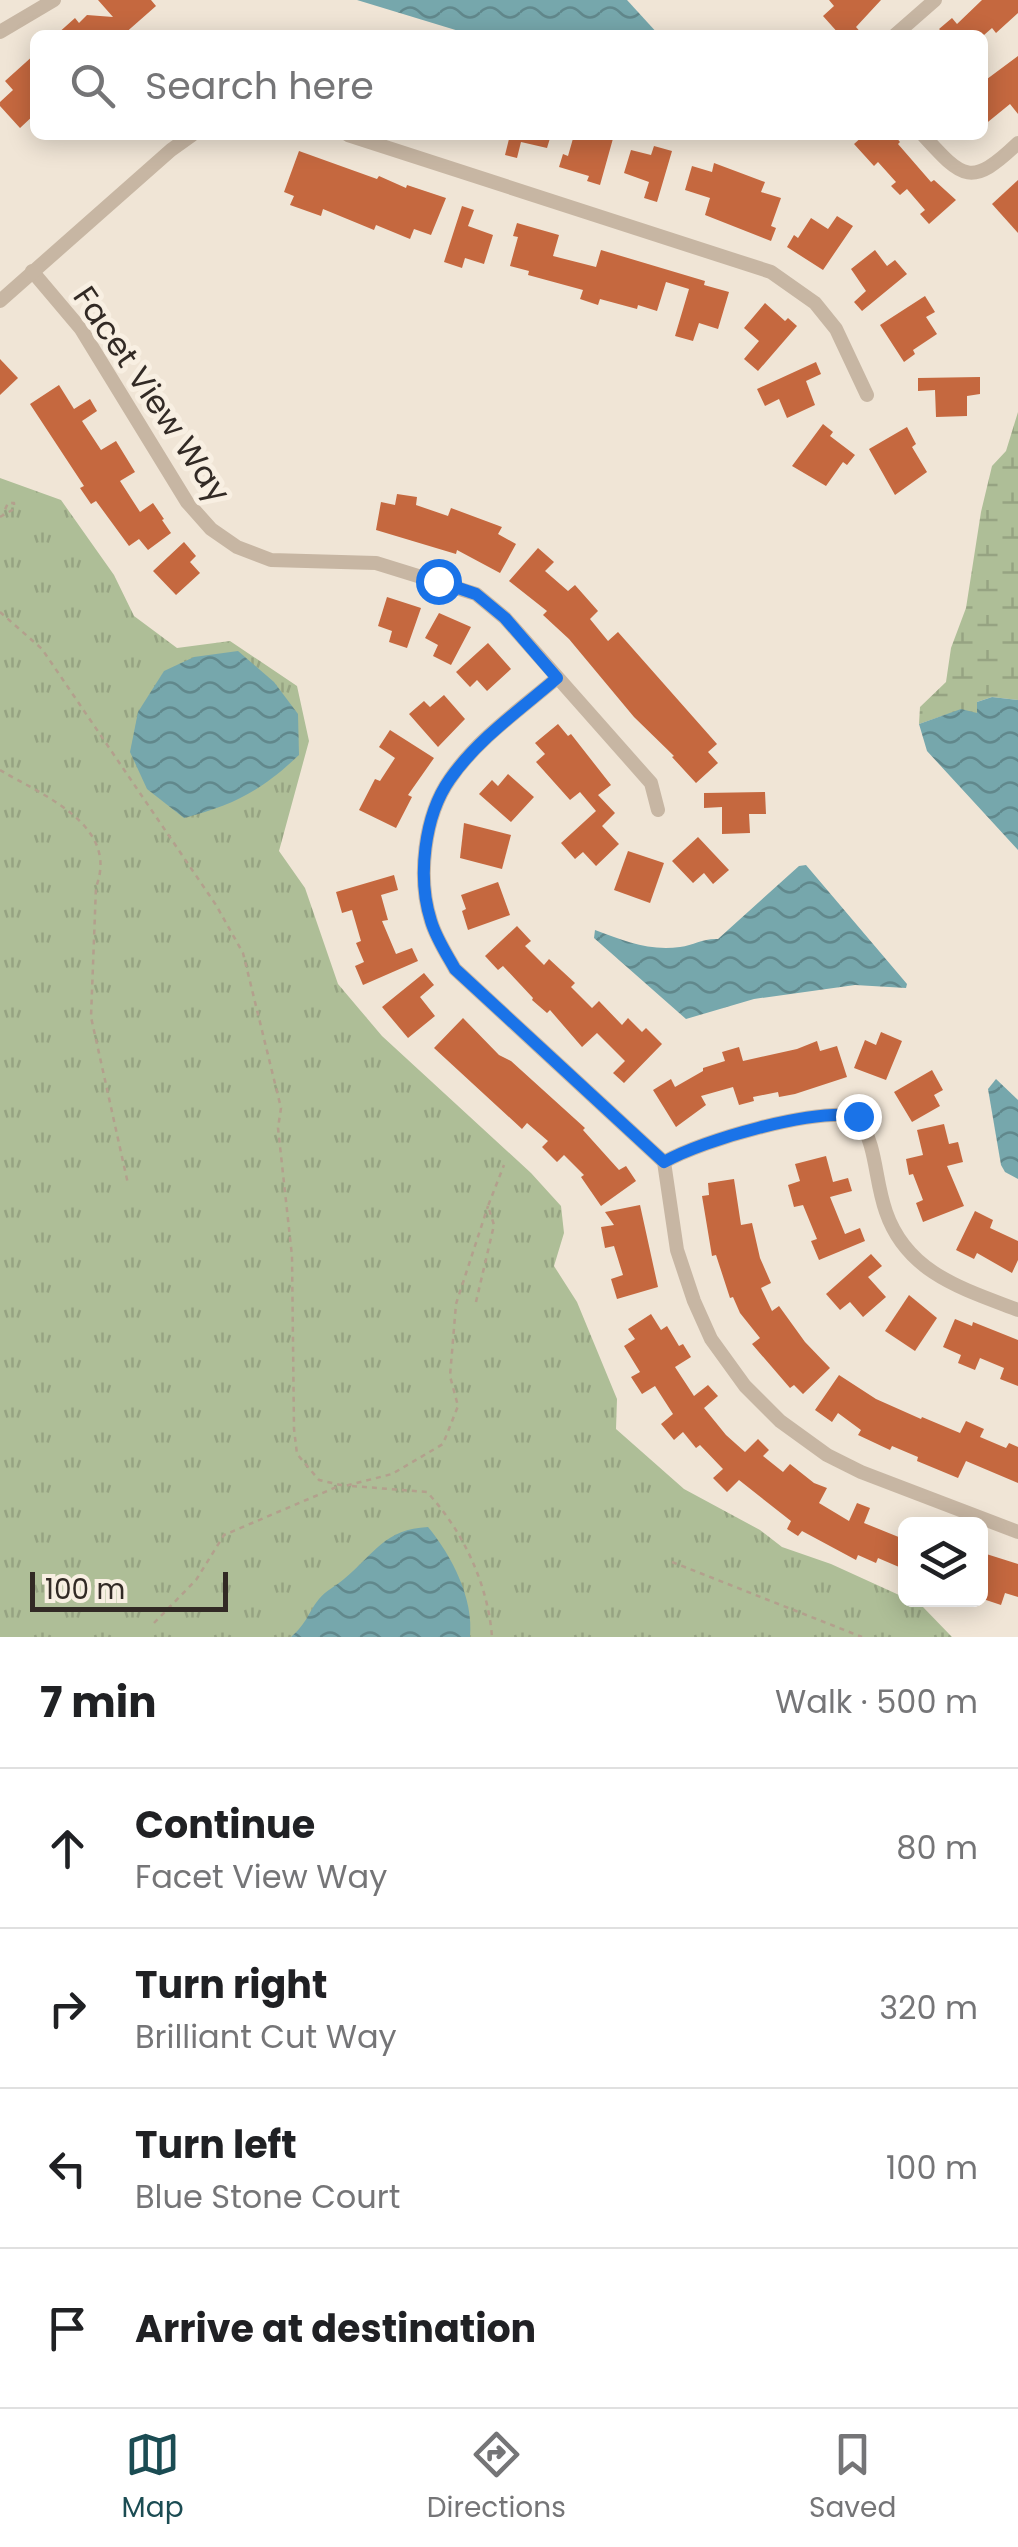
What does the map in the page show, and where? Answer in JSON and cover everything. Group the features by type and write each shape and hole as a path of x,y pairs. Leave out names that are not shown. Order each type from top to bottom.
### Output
{"street":[{"path":"0,32 54,0"},
{"path":"901,30 935,0"},
{"path":"0,301 185,140"},
{"path":"363,140 771,272 814,303 836,329 866,395"},
{"path":"928,140 952,166 976,173 998,162 1018,143"},
{"name":"Facet View Way","path":"32,271 81,329 187,502 210,529 237,547 271,560 376,563 476,594 505,618 651,783 658,810"},
{"path":"557,678 476,747 438,800 426,842 424,895 440,943 455,969 664,1162 677,1250 694,1302 711,1340 745,1386 780,1421 828,1455 861,1472 1018,1532"},
{"path":"664,1162 685,1150 726,1137 836,1112 858,1116 869,1134 885,1211 904,1247 928,1270 956,1287 1018,1310"}],"path":[{"path":"0,612 42,649 83,704 112,755 216,905 243,953 281,1108 278,1128 292,1256 294,1430 298,1454 318,1480 345,1486 427,1492 448,1515 475,1565 492,1637"},
{"path":"0,770 80,817 98,848 102,872 96,886 90,1017 128,1184"},
{"path":"154,1623 196,1580 224,1535 332,1487 392,1474 444,1444 458,1406 450,1376 456,1304 504,1165"},
{"path":"476,1302 494,1224 488,1206"},
{"path":"672,1562 862,1637"}],"green space":[{"path":"1018,412 1018,700 992,697 977,702 978,713 945,715 919,724 920,707 946,682 951,648 966,608 992,466 1006,451"},
{"path":"0,478 61,500 114,575 134,616 177,648 230,641 297,686 309,741 279,851 305,888 338,984 382,1036 531,1173 561,1206 564,1233 554,1266 577,1302 617,1399 616,1429 684,1489 760,1530 782,1547 898,1595 898,1607 923,1607 952,1637 0,1637"}],"water":[{"path":"357,0 627,0 654,30 456,30"},
{"path":"238,651 274,682 298,714 299,755 246,795 184,818 147,789 130,752 138,712 164,671 194,657"},
{"path":"992,697 1018,700 1018,850 927,751 919,724 961,709 977,713 977,702"},
{"path":"806,865 907,984 906,988 855,985 754,999 686,1019 594,938 595,930 657,948 718,939 799,866"},
{"path":"996,1079 1018,1100 1018,1179 1001,1165 988,1089"},
{"path":"428,1527 460,1579 470,1637 291,1637 321,1596 382,1544 401,1532"}],"building":[{"path":"98,0 151,0 156,6 129,30 62,30 75,18 79,23 87,15 113,17"},
{"path":"829,0 881,0 856,27 859,30 836,30 823,16 834,6"},
{"path":"982,0 1018,0 1018,13 996,33 992,28 988,32 939,29 952,18 957,24"},
{"path":"1018,56 1018,114 1010,104 988,122 988,78"},
{"path":"30,58 30,119 20,128 0,106 13,90 5,81"},
{"path":"509,140 549,140 547,148 521,142 517,158 505,155"},
{"path":"573,140 613,140 600,185 587,181 589,176 559,167 563,154 568,156"},
{"path":"858,140 898,140 931,182 934,180 956,200 929,224 920,214 925,210 907,189 900,195 891,186 896,182 878,162 874,166 854,144"},
{"path":"654,146 672,151 657,202 644,198 649,182 624,173 631,150 651,155"},
{"path":"299,151 446,198 431,235 414,229 410,239 376,225 374,230 323,209 321,216 290,205 294,196 284,192"},
{"path":"714,163 765,182 761,192 781,198 771,226 776,228 771,241 705,215 710,198 685,190 692,166 712,172"},
{"path":"1018,180 1018,233 992,204"},
{"path":"462,206 474,210 468,226 493,235 484,264 465,258 462,268 444,262"},
{"path":"837,216 853,226 823,270 787,247 811,218 828,229"},
{"path":"517,223 559,235 553,256 596,267 601,250 729,292 718,329 699,323 693,341 675,336 689,289 666,282 657,311 600,299 598,305 580,299 583,290 510,266 518,237 513,236"},
{"path":"875,250 887,266 895,260 907,274 862,311 854,302 866,291 851,269"},
{"path":"925,296 935,312 926,317 937,334 913,350 915,354 904,362 880,325"},
{"path":"765,303 797,326 758,371 744,359 759,341 744,328"},
{"path":"0,359 18,378 0,395"},
{"path":"816,362 821,374 806,381 815,405 787,418 779,399 765,406 757,389"},
{"path":"980,377 980,394 967,396 967,416 936,417 935,390 918,391 918,378"},
{"path":"59,385 74,409 90,399 97,411 82,421 101,450 116,441 135,472 120,481 140,512 153,503 164,519 171,533 148,550 139,539 129,546 96,501 91,504 80,488 84,486 30,404"},
{"path":"823,424 833,432 830,436 855,455 847,465 843,462 826,486 792,466"},
{"path":"907,427 916,444 912,447 927,472 895,495 869,449"},
{"path":"397,494 417,497 416,505 448,516 451,508 502,527 498,534 516,544 500,573 457,550 456,554 376,530 381,502 395,505"},
{"path":"184,542 196,556 190,562 200,573 176,595 153,571"},
{"path":"538,548 554,562 545,571 568,591 575,585 598,611 590,619 608,641 618,632 717,744 708,752 718,763 696,783 569,639 543,615 547,611 509,581"},
{"path":"387,597 421,608 407,648 389,642 392,631 378,626"},
{"path":"439,613 471,627 451,665 433,656 438,645 425,638"},
{"path":"488,643 511,669 487,691 477,680 470,687 456,672"},
{"path":"444,695 465,719 438,747 409,714 424,701 430,707"},
{"path":"558,724 568,736 571,734 611,785 598,795 615,813 602,826 619,844 596,866 583,852 575,859 561,843 596,811 580,792 570,800 536,762 545,754 535,743"},
{"path":"390,730 434,758 408,795 412,797 396,828 359,810 375,779 380,781 395,758 379,747"},
{"path":"508,774 534,797 511,822 479,794 492,780 498,786"},
{"path":"765,792 766,814 749,814 750,833 722,834 722,807 704,808 704,793"},
{"path":"464,823 511,835 502,869 460,858"},
{"path":"698,837 729,870 713,884 704,873 693,883 672,861"},
{"path":"628,851 664,863 650,903 614,890"},
{"path":"394,875 398,890 381,895 388,920 382,921 396,954 412,948 418,961 363,985 355,966 364,962 356,943 361,941 352,910 342,913 336,892"},
{"path":"498,882 510,915 468,930 461,895"},
{"path":"517,926 531,941 525,946 544,965 549,959 575,983 571,987 592,1008 599,1001 622,1025 628,1018 662,1044 624,1083 613,1073 625,1061 597,1033 582,1047 550,1010 547,1013 503,966 498,970 485,956"},
{"path":"424,973 434,985 420,997 435,1016 408,1038 382,1007"},
{"path":"463,1018 499,1055 511,1061 585,1128 619,1170 626,1166 636,1181 601,1206 581,1177 584,1175 564,1155 557,1162 542,1147 548,1141 527,1123 522,1129 434,1048"},
{"path":"881,1032 902,1041 886,1080 854,1068 865,1040 876,1045"},
{"path":"817,1041 820,1051 837,1046 847,1077 795,1094 779,1097 778,1092 753,1097 754,1101 739,1105 733,1087 701,1096 706,1105 676,1127 653,1090 671,1079 675,1087 703,1068 725,1061 722,1052 739,1047 743,1061"},
{"path":"932,1070 943,1090 934,1095 940,1106 912,1122 894,1092"},
{"path":"944,1124 949,1144 958,1142 963,1162 947,1166 964,1206 923,1222 916,1203 923,1200 913,1174 909,1175 906,1159 923,1155 917,1130"},
{"path":"826,1156 833,1182 848,1178 852,1191 830,1197 845,1234 860,1228 865,1241 819,1260 811,1241 817,1239 803,1205 794,1207 788,1185 800,1181 795,1164"},
{"path":"734,1179 741,1225 752,1223 771,1283 761,1288 772,1311 779,1306 830,1368 803,1394 794,1385 790,1388 752,1344 760,1338 730,1298 716,1255 712,1256 702,1196 709,1195 708,1183"},
{"path":"640,1205 658,1287 617,1299 611,1279 623,1275 614,1246 605,1248 601,1227 614,1225 605,1212"},
{"path":"975,1211 993,1220 990,1228 1018,1241 1018,1260 1012,1273 977,1253 974,1259 956,1250"},
{"path":"871,1254 882,1266 868,1277 886,1297 863,1317 850,1302 840,1310 826,1294"},
{"path":"909,1295 937,1318 915,1351 885,1331"},
{"path":"651,1314 661,1330 667,1326 691,1357 675,1367 694,1396 708,1385 718,1396 704,1408 726,1435 745,1452 758,1439 769,1450 763,1456 783,1472 790,1464 827,1488 819,1503 849,1521 857,1503 870,1508 864,1523 898,1537 898,1567 878,1558 876,1563 858,1555 856,1560 802,1531 798,1536 787,1529 791,1521 739,1480 727,1492 713,1478 723,1469 700,1445 696,1448 683,1432 674,1440 661,1424 673,1414 655,1386 642,1394 631,1377 640,1372 624,1346 635,1339 628,1329"},
{"path":"955,1319 1018,1340 1018,1386 1000,1379 1004,1368 980,1358 975,1370 958,1363 961,1355 943,1347"},
{"path":"839,1375 876,1399 921,1419 960,1433 966,1421 984,1429 980,1437 1006,1448 1009,1443 1018,1447 1018,1483 966,1461 958,1478 917,1461 918,1457 892,1446 890,1450 858,1435 861,1430 838,1413 832,1422 815,1410"},
{"path":"988,1555 1018,1564 1018,1597 1005,1593 1001,1605 988,1601"}],"route":[{"path":"438,581 476,594 505,618 557,678 476,747 438,800 426,842 424,895 430,920 455,969 664,1162 685,1150 726,1137 836,1112 858,1116"}]}
